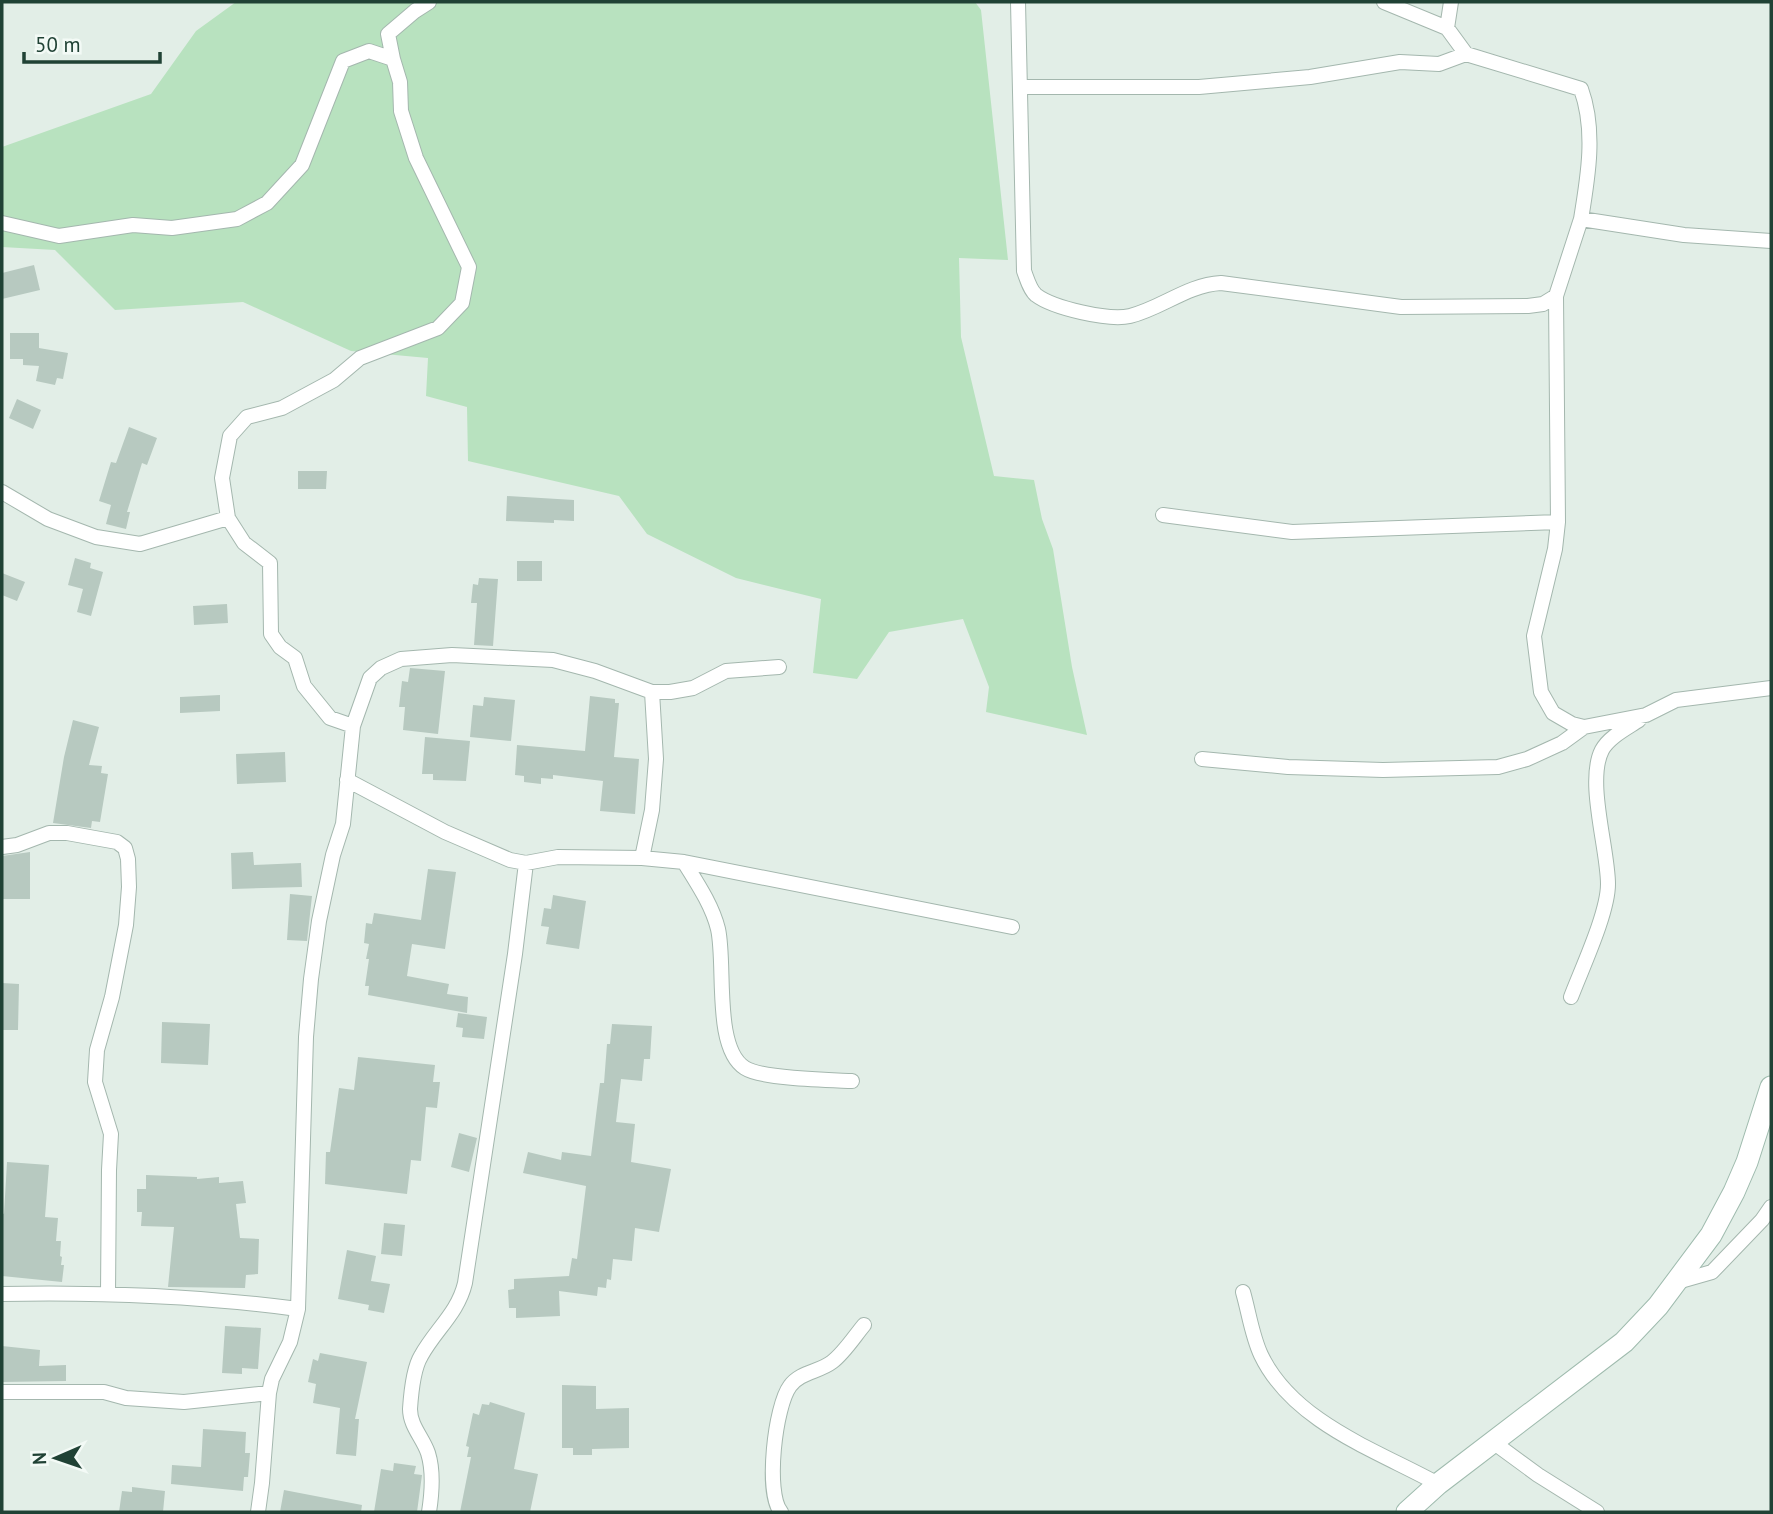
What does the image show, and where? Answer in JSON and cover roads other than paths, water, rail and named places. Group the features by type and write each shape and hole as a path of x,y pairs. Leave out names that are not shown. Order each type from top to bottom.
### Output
{"street":[{"path":"353,726 330,718 304,686 295,658 280,647 271,634 270,563 244,543 228,518 222,478 230,436 247,418 282,408 334,380 360,358 438,328 462,303 469,267 416,158 401,111 400,82 388,34 429,2"},
{"path":"1018,2 1024,271 1034,294 1057,307 1109,316 1129,316 1204,284 1221,283 1401,307 1528,306 1543,304 1556,296"},
{"path":"1384,2 1447,28 1466,54 1581,89 1588,108 1589,156 1581,219 1556,296 1558,522 1555,549 1534,636 1541,692 1553,713 1572,724 1584,727"},
{"path":"1447,28 1451,2"},
{"path":"2,223 59,236 133,225 172,228 237,219 267,203 302,165 343,61 369,51 393,60"},
{"path":"1020,87 1199,87 1310,77 1399,62 1439,64 1466,54"},
{"path":"1581,219 1684,235 1771,241"},
{"path":"2,492 48,519 96,537 140,544 228,518"},
{"path":"1163,515 1292,532 1558,522"},
{"path":"258,1512 269,1393 272,1379 290,1342 298,1310 306,1037 319,922 333,855 343,824 353,726 370,678 381,668 401,659 452,654 553,660 595,671 652,692 670,692 693,688 726,671 779,667"},
{"path":"1571,997 1604,908 1608,885 1596,772 1602,750 1619,733 1676,700 1771,688"},
{"path":"642,858 652,810 656,759 652,692"},
{"path":"1202,759 1383,770 1498,767 1527,759 1584,727 1646,715"},
{"path":"347,780 446,832 510,860 526,863 558,857 642,858 684,862 1012,927"},
{"path":"2,846 17,845 49,833 67,833 117,842 125,848 128,859 126,925 112,997 97,1050 94,1082 111,1134 108,1294"},
{"path":"684,862 708,902 718,930 727,1036 734,1058 746,1069 768,1074 852,1082"},
{"path":"429,1512 432,1474 428,1453 412,1423 412,1395 419,1359 458,1304 466,1283 526,863"},
{"path":"1407,1512 1438,1484 1624,1342 1658,1306 1711,1236 1734,1192 1747,1162 1771,1087"},
{"path":"1675,1283 1712,1272 1767,1223 1771,1207"},
{"path":"1243,1292 1260,1353 1272,1375 1289,1395 1347,1436 1438,1484"},
{"path":"2,1294 108,1294 223,1300 298,1310"},
{"path":"781,1512 777,1508 774,1494 774,1459 777,1423 790,1386 802,1376 833,1362 864,1325"},
{"path":"2,1392 104,1392 126,1398 184,1402 269,1393"},
{"path":"1493,1442 1538,1475 1597,1512"}]}
